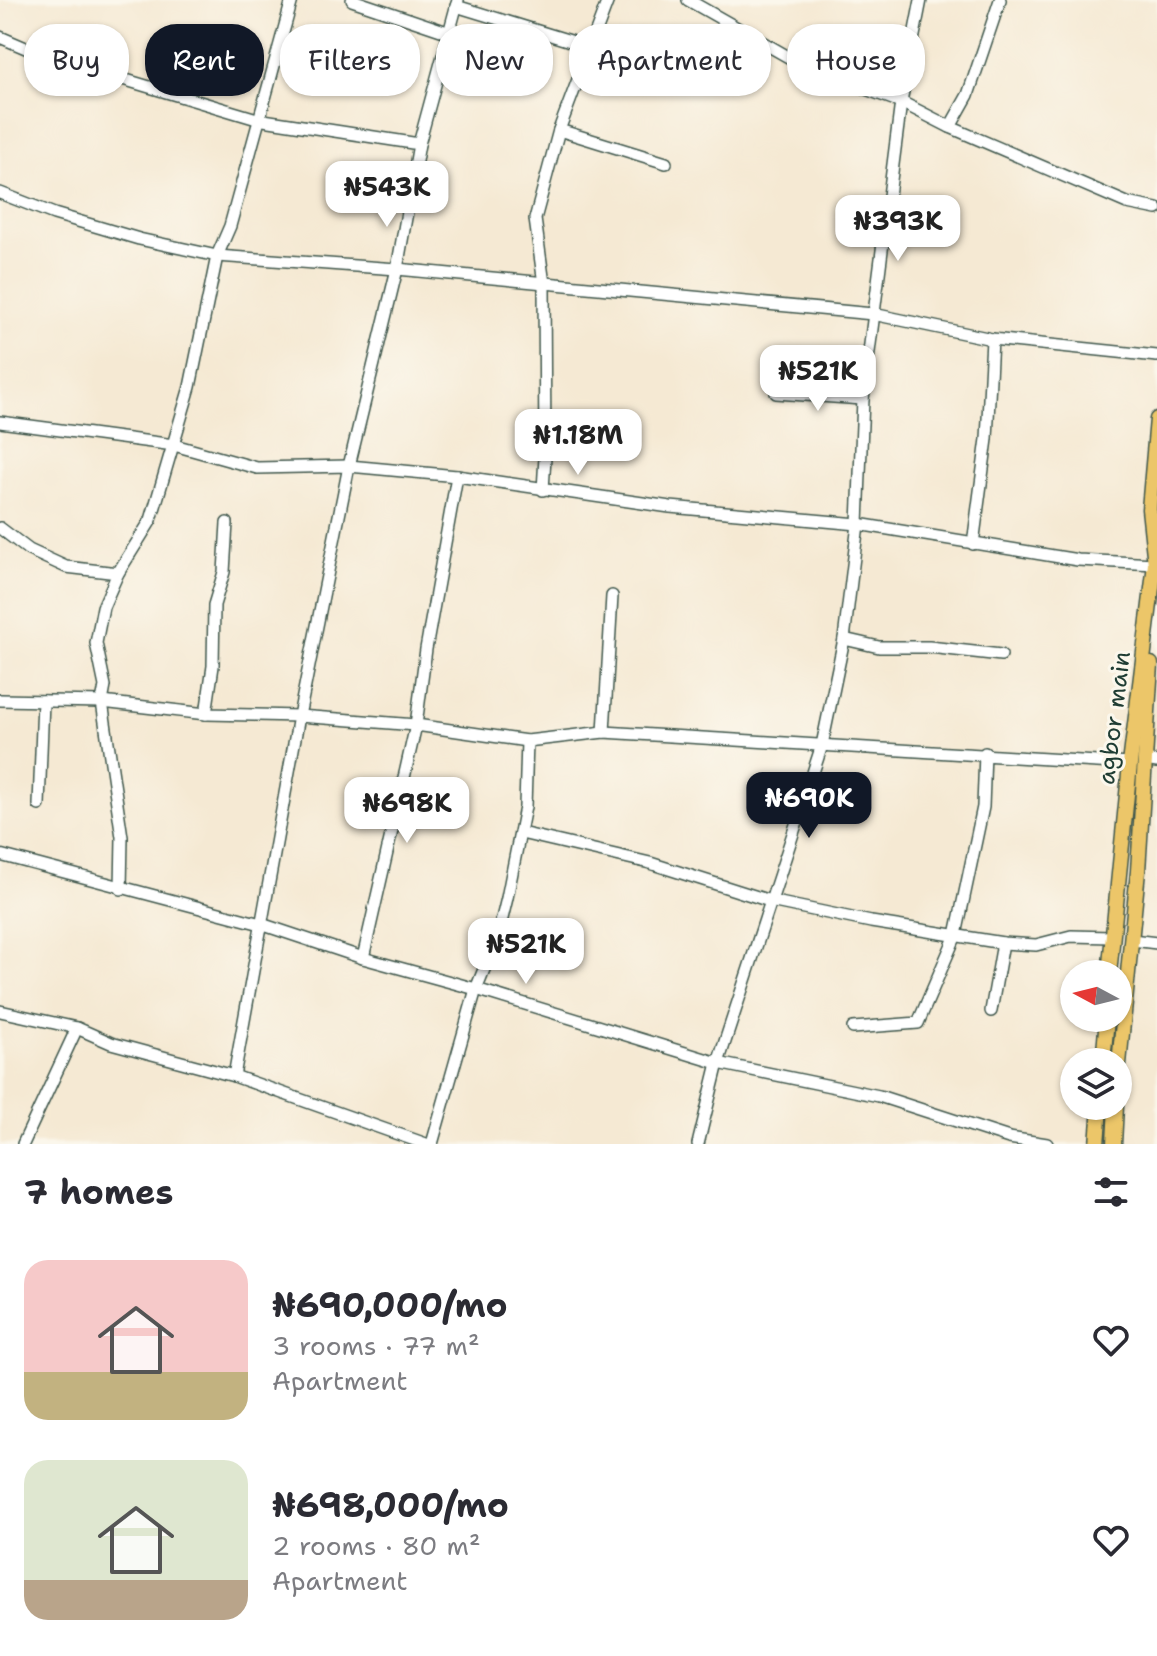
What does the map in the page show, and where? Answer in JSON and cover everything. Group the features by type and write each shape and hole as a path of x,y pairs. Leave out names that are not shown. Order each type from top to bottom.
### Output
{"main road":[{"name":"agbor main","path":"1110,960 1111,937 1144,762 1155,564 1149,509 1157,419"},
{"name":"agbor main","path":"1127,960 1132,940 1157,582"},
{"path":"1097,1144 1099,1120"},
{"path":"1114,1144 1115,1120"}],"street":[{"path":"121,889 122,837 102,702 105,686 96,643 103,607 118,573 151,520 174,445 190,387 217,256 230,226 292,0"},
{"path":"352,0 436,28"},
{"path":"599,24 608,0"},
{"path":"688,0 806,67 901,102 950,127 1127,203 1157,209"},
{"path":"698,1144 718,1063 822,745 844,639 858,524 863,399 873,314 901,102 921,0"},
{"path":"950,127 968,95 1000,0"},
{"path":"452,24 457,3 569,40"},
{"path":"0,37 42,55 257,119 419,144"},
{"path":"234,1076 299,716 349,466 397,269 419,144 436,83"},
{"path":"543,490 544,284 535,219 559,130 572,96"},
{"path":"559,130 666,163"},
{"path":"0,193 54,214 139,239 217,256 397,269 873,314 992,339 1157,356"},
{"path":"973,544 987,439 992,339"},
{"path":"776,393 863,399"},
{"path":"0,422 174,445 257,468 349,466 457,476 670,507 858,524 1078,560 1155,564"},
{"path":"363,958 416,725 426,649 457,476"},
{"path":"206,714 213,666 214,605 224,572 227,523"},
{"path":"0,528 29,550 66,567 118,573"},
{"path":"604,732 612,596"},
{"path":"844,639 879,647 929,647 1001,655"},
{"path":"0,700 102,702 206,714 299,716 416,725 527,741 604,732 1144,762"},
{"path":"39,805 43,701"},
{"path":"0,1011 77,1028 111,1043 234,1076 429,1144 476,989 498,935 525,807 527,741"},
{"path":"853,1028 918,1023 956,935 983,807 985,753"},
{"path":"521,833 650,863 770,901 871,922 1003,943 1036,945 1071,936 1111,937"},
{"path":"0,855 261,924 363,958 718,1063 879,1096 1009,1138 1047,1144"},
{"path":"1132,940 1157,943"},
{"path":"991,1011 1003,943"},
{"path":"23,1144 77,1028"}]}
